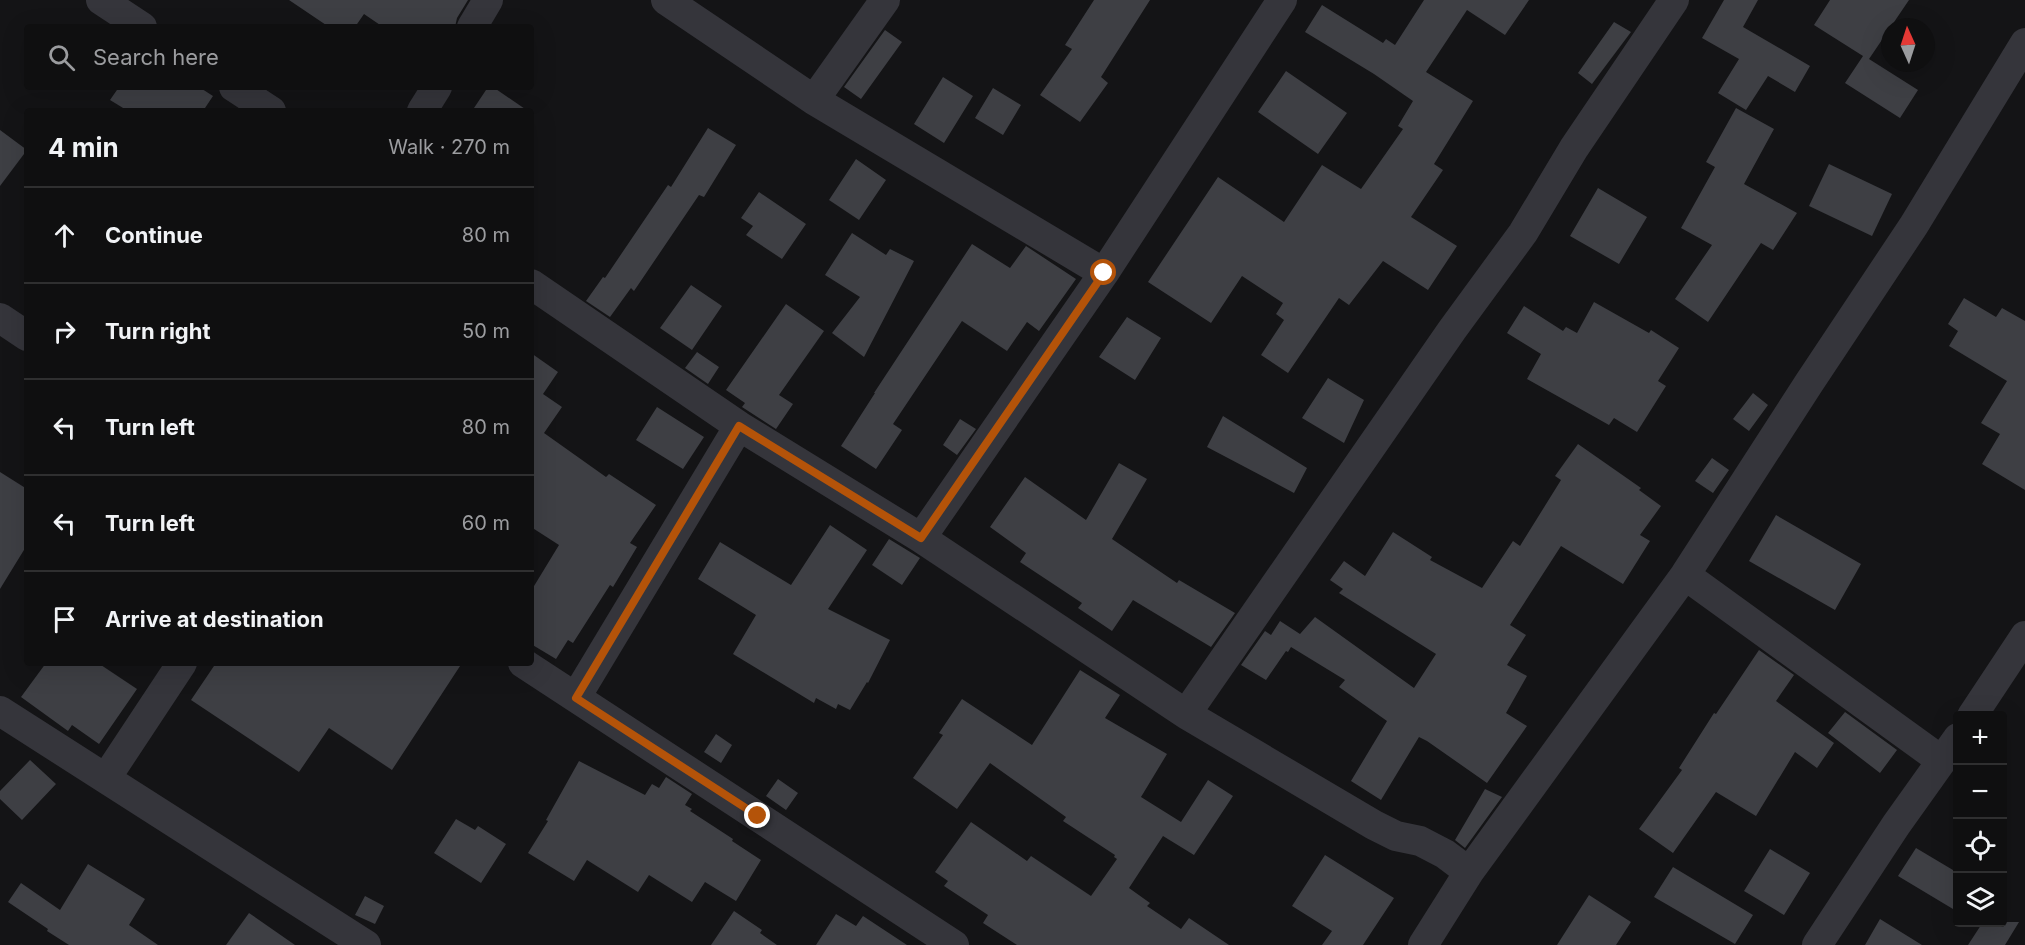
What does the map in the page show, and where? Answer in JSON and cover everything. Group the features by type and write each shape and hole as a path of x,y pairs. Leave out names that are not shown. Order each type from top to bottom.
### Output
{"street":[{"path":"101,0 137,24"},
{"path":"474,24 488,0"},
{"path":"666,0 814,100 1104,273"},
{"path":"814,100 885,0"},
{"path":"921,538 1104,273 1282,0"},
{"path":"1186,714 1452,330 1523,233 1574,148 1674,0"},
{"path":"1423,945 1469,872 1685,575 1914,225 2025,43"},
{"path":"239,90 266,108"},
{"path":"424,108 435,90"},
{"path":"534,286 739,426 921,538 1186,714 1374,825 1396,836 1420,842 1445,854 1469,872"},
{"path":"0,318 24,334"},
{"path":"576,698 739,426"},
{"path":"1685,575 1950,749 1896,825 1817,945"},
{"path":"1975,711 2025,636"},
{"path":"106,778 180,666"},
{"path":"528,666 954,945"},
{"path":"0,711 366,945"}],"building":[{"path":"289,0 468,0 456,24 379,24 364,14 357,24 325,24"},
{"path":"1094,0 1150,0 1101,77 1108,83 1080,122 1040,95 1072,49 1065,45"},
{"path":"1424,0 1529,0 1505,35 1467,10 1426,72 1473,101 1434,164 1443,170 1411,217 1457,246 1428,290 1383,261 1349,305 1339,298 1288,373 1261,355 1284,320 1276,314 1283,303 1242,276 1211,323 1148,282 1218,177 1284,222 1322,165 1361,189 1403,129 1398,126 1413,101 1305,32 1322,5 1383,43 1386,39 1395,45"},
{"path":"1724,0 1758,0 1743,27 1810,66 1795,92 1768,76 1746,110 1718,93 1739,59 1702,38"},
{"path":"1830,0 1909,0 1897,18 1881,18 1881,41 1869,59 1881,67 1881,72 1890,72 1918,90 1900,118 1845,83 1863,56 1814,25"},
{"path":"1614,22 1631,32 1592,84 1578,73"},
{"path":"885,30 902,42 861,99 844,87"},
{"path":"1286,71 1347,113 1318,154 1258,112"},
{"path":"943,77 973,96 944,143 914,124"},
{"path":"993,88 1021,105 1003,135 975,118"},
{"path":"117,90 204,90 213,96 205,108 123,108 110,100"},
{"path":"486,90 497,90 524,108 474,108"},
{"path":"1736,108 1774,129 1744,184 1797,213 1773,250 1761,243 1708,322 1675,299 1712,245 1681,228 1715,167 1706,162"},
{"path":"708,128 736,145 704,197 699,195 634,291 631,288 610,317 586,301 603,277 605,278 668,185 671,187"},
{"path":"0,130 24,148 24,154 0,186"},
{"path":"856,159 886,180 859,220 829,200"},
{"path":"1829,164 1892,194 1872,236 1809,206"},
{"path":"1598,188 1647,217 1619,264 1570,236"},
{"path":"759,192 806,224 782,259 746,235 753,226 741,218"},
{"path":"852,233 886,255 890,249 914,261 864,357 832,333 860,297 825,275"},
{"path":"972,244 1010,268 1026,246 1076,279 1039,331 1027,322 1007,351 962,321 893,424 902,430 876,469 841,446"},
{"path":"691,285 722,306 692,350 660,328"},
{"path":"1964,298 1996,317 2002,308 2025,321 2025,490 1982,464 2000,434 1981,423 2007,381 1949,346 1958,331 1948,324"},
{"path":"1594,302 1649,333 1651,330 1679,348 1658,381 1666,386 1637,432 1614,418 1609,425 1527,379 1541,354 1507,333 1524,306 1563,331 1566,327 1577,333"},
{"path":"786,304 824,331 779,395 793,404 776,429 742,407 745,403 726,390"},
{"path":"1127,317 1161,338 1135,380 1099,357"},
{"path":"697,352 719,367 708,384 685,368"},
{"path":"534,355 558,372 543,394 562,407 544,433 606,477 609,474 656,505 630,543 637,547 613,587 610,585 573,643 568,640 556,659 534,646 534,586 559,545 534,529"},
{"path":"1328,378 1364,400 1344,443 1302,418"},
{"path":"1753,393 1768,405 1749,431 1733,419"},
{"path":"657,407 704,437 683,469 636,440"},
{"path":"1223,416 1307,468 1294,493 1207,447"},
{"path":"960,419 976,429 957,455 943,445"},
{"path":"1578,444 1641,488 1639,490 1661,506 1640,535 1650,541 1623,584 1561,546 1510,625 1526,635 1507,665 1527,676 1506,713 1527,726 1487,783 1419,737 1381,800 1351,781 1387,721 1339,687 1345,680 1291,647 1266,680 1241,665 1265,631 1271,635 1280,621 1300,634 1315,617 1414,688 1436,654 1339,593 1343,589 1330,580 1344,561 1365,576 1393,532 1432,557 1430,560 1482,588 1513,541 1520,546 1561,480 1555,476"},
{"path":"1712,458 1729,470 1713,493 1695,481"},
{"path":"1119,463 1147,479 1112,539 1177,583 1179,580 1235,613 1211,647 1133,600 1112,631 1078,608 1082,603 1020,562 1026,553 990,527 1025,477 1086,520"},
{"path":"0,472 24,487 24,550 0,589"},
{"path":"1776,515 1861,564 1835,610 1749,561"},
{"path":"830,525 867,550 828,609 890,640 868,683 850,710 838,704 836,709 816,698 814,703 733,654 756,615 698,579 720,542 791,585"},
{"path":"889,539 920,558 902,585 872,565"},
{"path":"1759,650 1794,675 1776,701 1834,743 1817,768 1795,752 1756,816 1716,792 1673,853 1639,829 1682,770 1679,768 1714,713 1716,714"},
{"path":"44,666 102,666 137,689 99,744 72,725 68,731 21,697"},
{"path":"214,666 460,666 392,770 329,728 299,772 191,700"},
{"path":"1080,670 1120,695 1105,718 1167,754 1141,797 1181,822 1208,780 1233,796 1194,855 1163,836 1129,888 1150,903 1147,906 1181,929 1189,918 1229,945 1017,945 983,923 988,915 944,886 948,881 935,872 971,822 1027,861 1031,856 1091,896 1117,859 1115,855 1063,821 1066,817 990,763 957,809 913,778 943,735 939,733 962,699 1032,745"},
{"path":"1845,712 1897,750 1880,773 1828,733"},
{"path":"716,734 732,745 721,763 704,752"},
{"path":"30,760 56,784 22,820 0,799 0,791"},
{"path":"579,761 645,795 652,784 659,788 666,777 692,794 685,805 692,809 690,811 761,860 736,901 705,882 692,902 649,875 638,892 587,860 574,881 528,853 548,821 546,820"},
{"path":"778,779 798,793 786,810 766,796"},
{"path":"1485,789 1502,797 1465,848 1455,840"},
{"path":"456,819 475,830 478,826 506,844 481,883 434,853"},
{"path":"1916,848 1953,870 1953,909 1898,876"},
{"path":"1770,849 1810,873 1784,915 1744,891"},
{"path":"1325,855 1394,898 1363,945 1322,945 1332,931 1292,906"},
{"path":"88,864 145,899 129,925 158,945 69,945 8,902 21,883 60,910"},
{"path":"1673,867 1753,915 1735,944 1654,897"},
{"path":"1589,895 1631,922 1616,945 1557,945"},
{"path":"365,896 384,906 375,924 355,915"},
{"path":"734,911 762,930 760,933 777,945 711,945"},
{"path":"249,913 295,945 226,945"},
{"path":"836,914 856,926 863,916 907,945 816,945"},
{"path":"1880,919 1922,945 1865,945"},
{"path":"2007,922 2019,922 2005,945 1968,945 1980,927 2007,927"}],"route":[{"path":"758,816 576,698 739,426 921,538 1104,273"}]}
